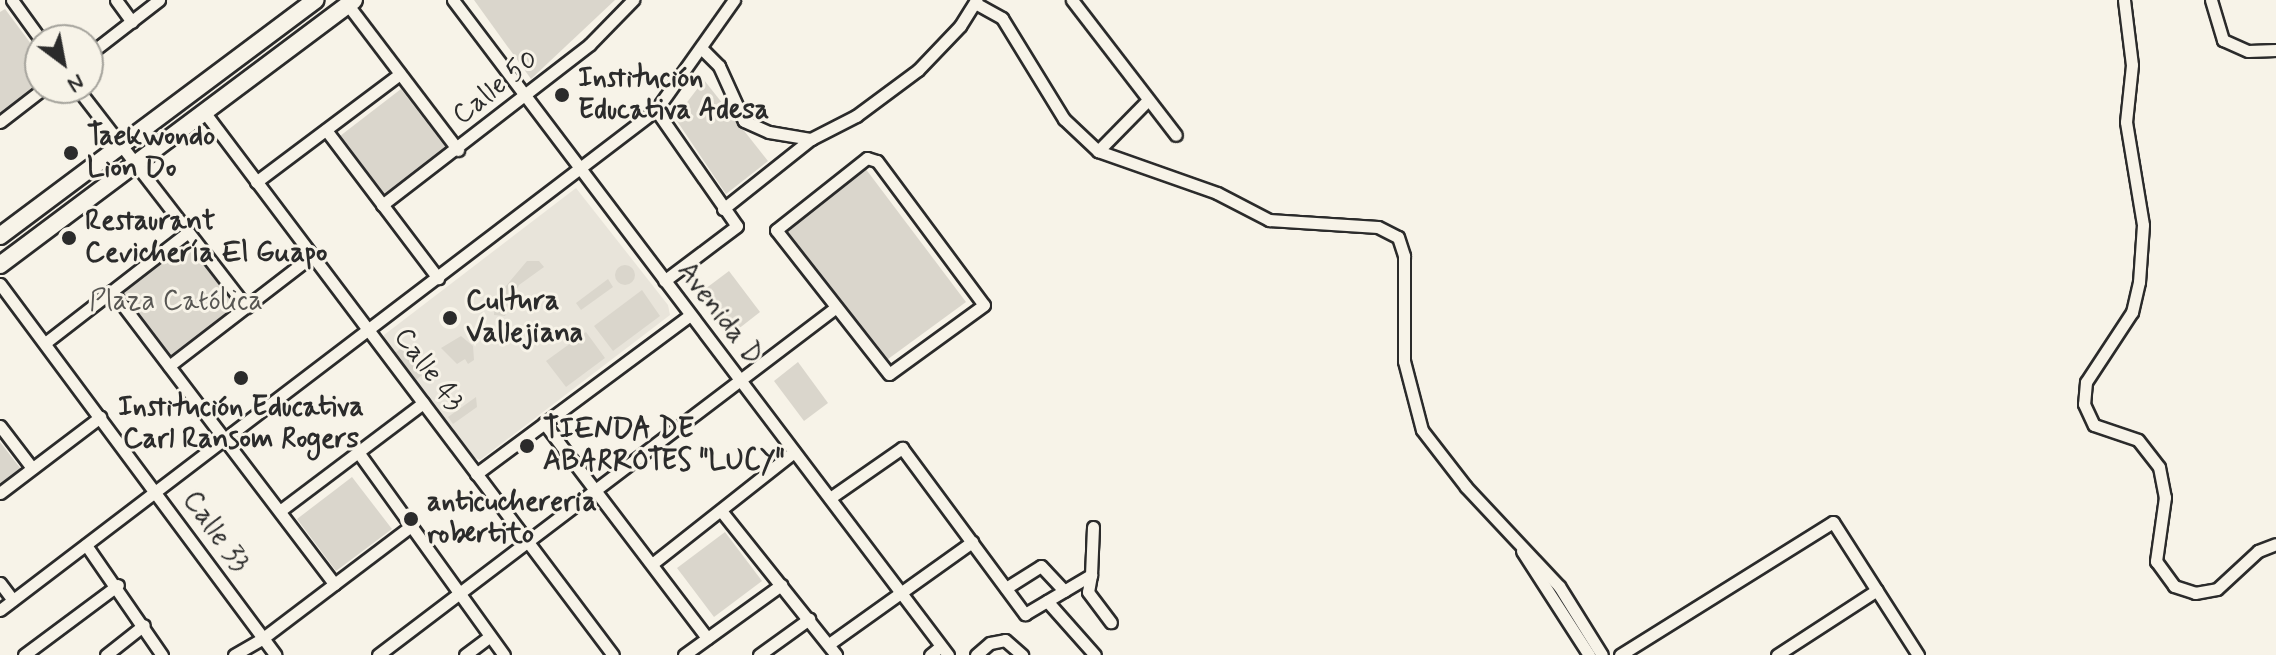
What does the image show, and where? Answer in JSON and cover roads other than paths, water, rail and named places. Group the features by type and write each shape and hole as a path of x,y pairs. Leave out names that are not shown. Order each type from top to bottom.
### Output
{"main road":[{"path":"0,236 315,0"},
{"path":"0,265 351,2"}],"street":[{"path":"0,4 5,0"},
{"path":"12,0 29,24"},
{"path":"116,0 132,22"},
{"path":"104,43 159,0"},
{"name":"Avenida D","path":"453,0 830,498 940,652"},
{"name":"Calle 50","path":"382,205 458,150 590,44 633,0"},
{"path":"0,610 656,110 734,0"},
{"path":"1072,0 1176,135"},
{"path":"2124,0 2132,65 2126,122 2143,225 2139,282 2132,312 2086,382 2086,412 2094,425 2138,440 2159,467 2165,497 2156,561 2174,586 2195,593 2217,589 2258,551 2276,544"},
{"path":"2211,0 2223,40 2248,51 2276,50"},
{"path":"723,209 811,139 856,116 918,70 975,1 1002,18 1064,119 1098,151 1217,193 1269,220 1378,227 1395,233 1402,244 1404,361 1417,419 1434,449 1559,586 1602,655"},
{"path":"351,2 400,74 458,150"},
{"path":"702,49 719,66 744,121 769,132 811,139"},
{"path":"256,182 400,74"},
{"path":"1098,151 1148,100"},
{"path":"0,122 24,103"},
{"path":"90,104 246,307"},
{"path":"656,110 737,226 664,281"},
{"name":"Calle 43","path":"205,113 613,655"},
{"path":"326,130 438,278"},
{"path":"872,158 984,308 889,374 835,308 776,230 872,158"},
{"path":"45,343 188,232"},
{"path":"169,366 312,256"},
{"name":"Calle 33","path":"0,284 276,655"},
{"path":"112,291 281,510 334,584"},
{"path":"378,655 742,384 835,308"},
{"path":"476,474 690,315"},
{"path":"281,510 423,403"},
{"path":"0,493 100,417"},
{"path":"544,423 707,638"},
{"path":"0,426 32,468"},
{"path":"830,498 902,448 1025,614 1091,575"},
{"path":"358,452 504,655"},
{"path":"652,564 722,512 794,452"},
{"path":"722,512 832,650 898,593 972,542"},
{"path":"1620,655 1833,522 1918,655"},
{"path":"234,655 263,638 411,526"},
{"path":"1093,527 1088,592 1111,622"},
{"path":"1515,540 1589,655"},
{"path":"86,545 118,585 162,655"},
{"path":"1006,588 1041,566 1064,591"},
{"path":"0,583 13,600"},
{"path":"24,655 118,585"},
{"path":"684,655 781,585"},
{"path":"1777,655 1877,590"},
{"path":"1047,601 1095,655"},
{"path":"759,655 809,619"},
{"path":"106,655 144,625"},
{"path":"465,655 490,636"},
{"path":"976,655 990,643 1005,640 1022,655"}],"place":[{"name":"Institución Educativa Adesa","path":"562,95"},
{"name":"Taekwondo Lion Do","path":"71,153"},
{"name":"Restaurant Cevichería El Guapo","path":"69,238"},
{"name":"Cultura Vallejiana","path":"450,318"},
{"name":"Institución Educativa Carl Ransom Rogers","path":"241,378"},
{"name":"TIENDA DE ABARROTES \"LUCY\"","path":"527,446"},
{"name":"anticuchereria robertito","path":"411,519"}],"park label":[{"name":"Plaza Católica","path":"176,302"}]}
